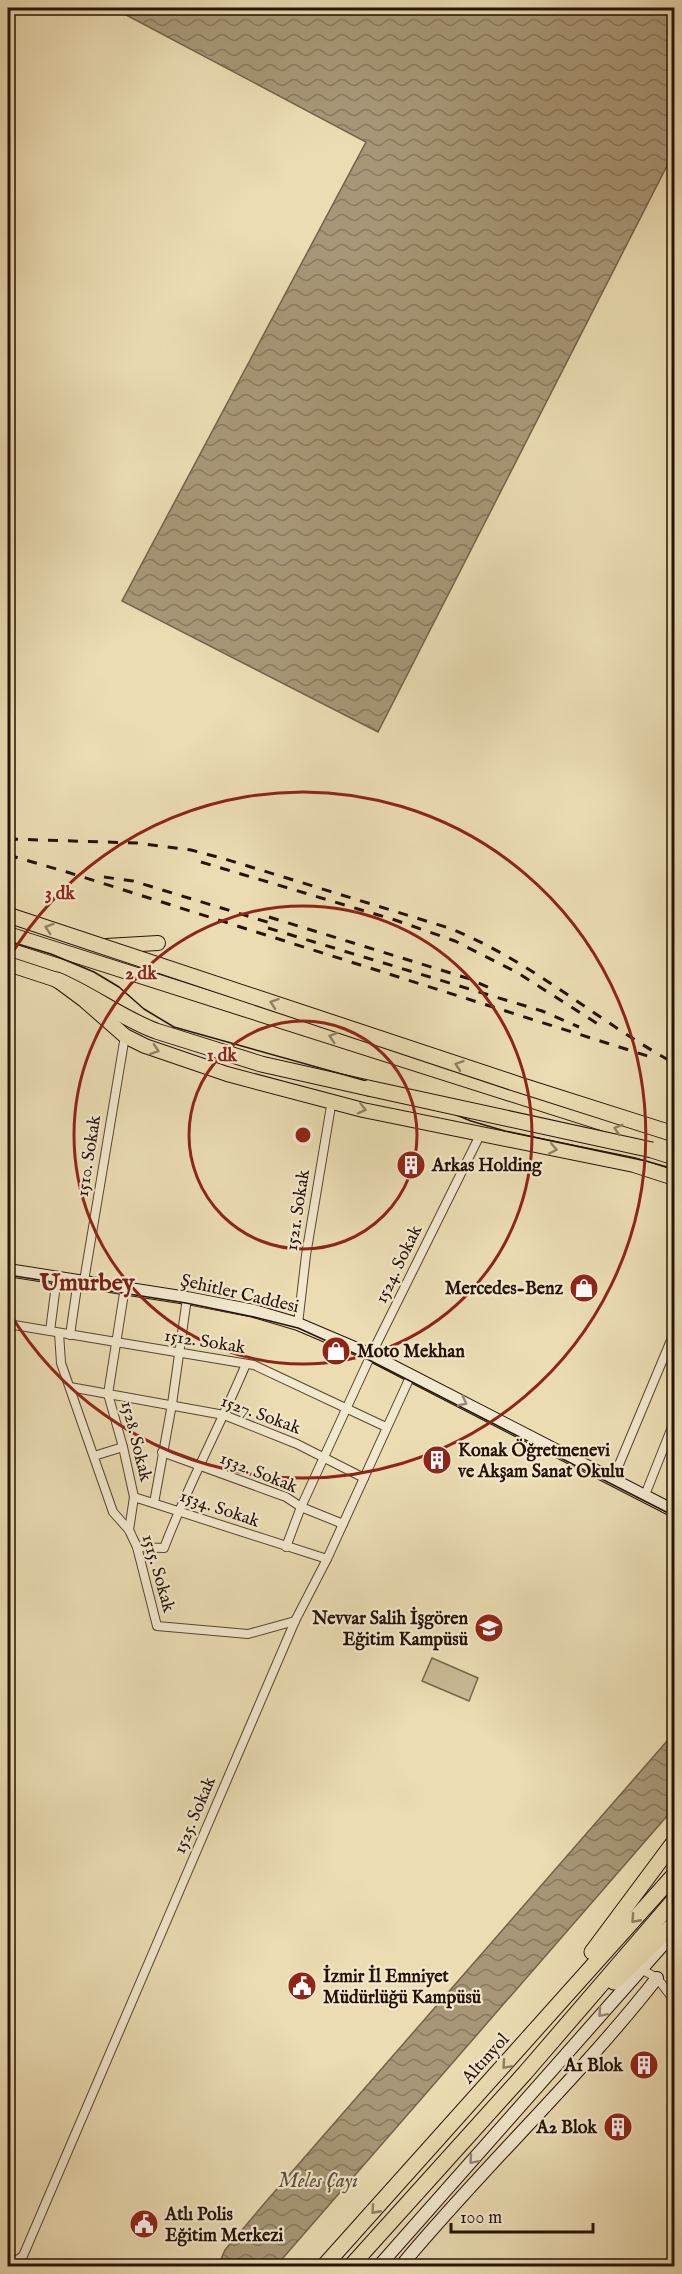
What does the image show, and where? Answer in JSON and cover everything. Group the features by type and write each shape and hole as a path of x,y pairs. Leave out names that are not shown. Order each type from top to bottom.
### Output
{"highway":[{"path":"8,915 675,1134"},
{"path":"57,980 74,987 141,1026 296,1072 675,1157"},
{"path":"562,2000 575,1972 675,1842"},
{"name":"Altınyol","path":"324,2266 675,1875"},
{"path":"351,2266 675,1900"},
{"path":"555,2038 675,1924"}],"main road":[{"path":"8,934 675,1146"},
{"path":"58,950 158,943"},
{"path":"8,964 57,980 84,1000 124,1036 227,1074 363,1110 634,1165 675,1178"},
{"name":"Şehitler Caddesi","path":"8,1270 187,1298 254,1311 298,1324 371,1355 675,1511"},
{"path":"379,2266 675,1931"},
{"path":"401,2266 450,2208 617,2029 657,1978"}],"street":[{"name":"1510. Sokak","path":"70,1335 124,1036"},
{"name":"1521. Sokak","path":"298,1324 306,1255 332,1100"},
{"name":"1524. Sokak","path":"286,1547 301,1507 371,1355 480,1135"},
{"name":"1515. Sokak","path":"57,1276 55,1332 61,1363 113,1512 129,1530 137,1547 157,1626 248,1634 295,1621"},
{"name":"1528. Sokak","path":"124,1287 108,1394 134,1497"},
{"path":"154,1503 172,1404 187,1298"},
{"name":"1512. Sokak","path":"8,1324 254,1365 386,1427"},
{"path":"613,1479 675,1333"},
{"path":"137,1547 164,1548 178,1512 246,1364"},
{"name":"1525. Sokak","path":"8,2266 23,2256 295,1621 327,1559 411,1375"},
{"name":"1527. Sokak","path":"70,1388 172,1404 224,1415 297,1444 364,1478"},
{"path":"645,1495 675,1422"},
{"path":"94,1456 123,1447"},
{"name":"1532. Sokak","path":"162,1452 286,1497 301,1507 343,1524"},
{"path":"129,1530 134,1497"},
{"name":"1534. Sokak","path":"134,1497 327,1559"},
{"path":"641,1970 657,1978 675,2000"}],"shaded area":[{"path":"432,1658 478,1678 469,1701 422,1681"}],"water":[{"path":"113,8 674,8 674,152 378,732 122,601 366,142"},
{"name":"Meles Çayı","path":"674,1733 674,1808 276,2266 218,2266 225,2250 263,2205"}],"tram line":[{"path":"8,941 51,954 94,972 119,987 144,1009 174,1027 388,1087 471,1121 505,1131 674,1169"},
{"path":"8,1275 186,1303 298,1328 369,1360 674,1516"}],"railway":[{"path":"8,839 137,843 191,850 449,928 508,957 674,1063"},
{"path":"8,855 654,1058"},
{"path":"201,862 395,920 455,941 518,973 598,1024"},
{"path":"104,877 133,881 277,925"},
{"path":"269,917 470,979 494,990"},
{"path":"268,928 542,1011 579,1027"}],"place":[{"name":"Arkas Holding","path":"411,1165"},
{"name":"Mercedes-Benz","path":"584,1288"},
{"name":"Moto Mekhan","path":"336,1351"},
{"name":"Konak Öğretmenevi ve Akşam Sanat Okulu","path":"437,1460"},
{"name":"Nevvar Salih İşgören Eğitim Kampüsü","path":"489,1628"},
{"name":"İzmir İl Emniyet Müdürlüğü Kampüsü","path":"302,1986"},
{"name":"A1 Blok","path":"644,2065"},
{"name":"A2 Blok","path":"618,2127"},
{"name":"Atlı Polis Eğitim Merkezi","path":"144,2224"}],"district":[{"name":"Umurbey","path":"87,1282"}]}
